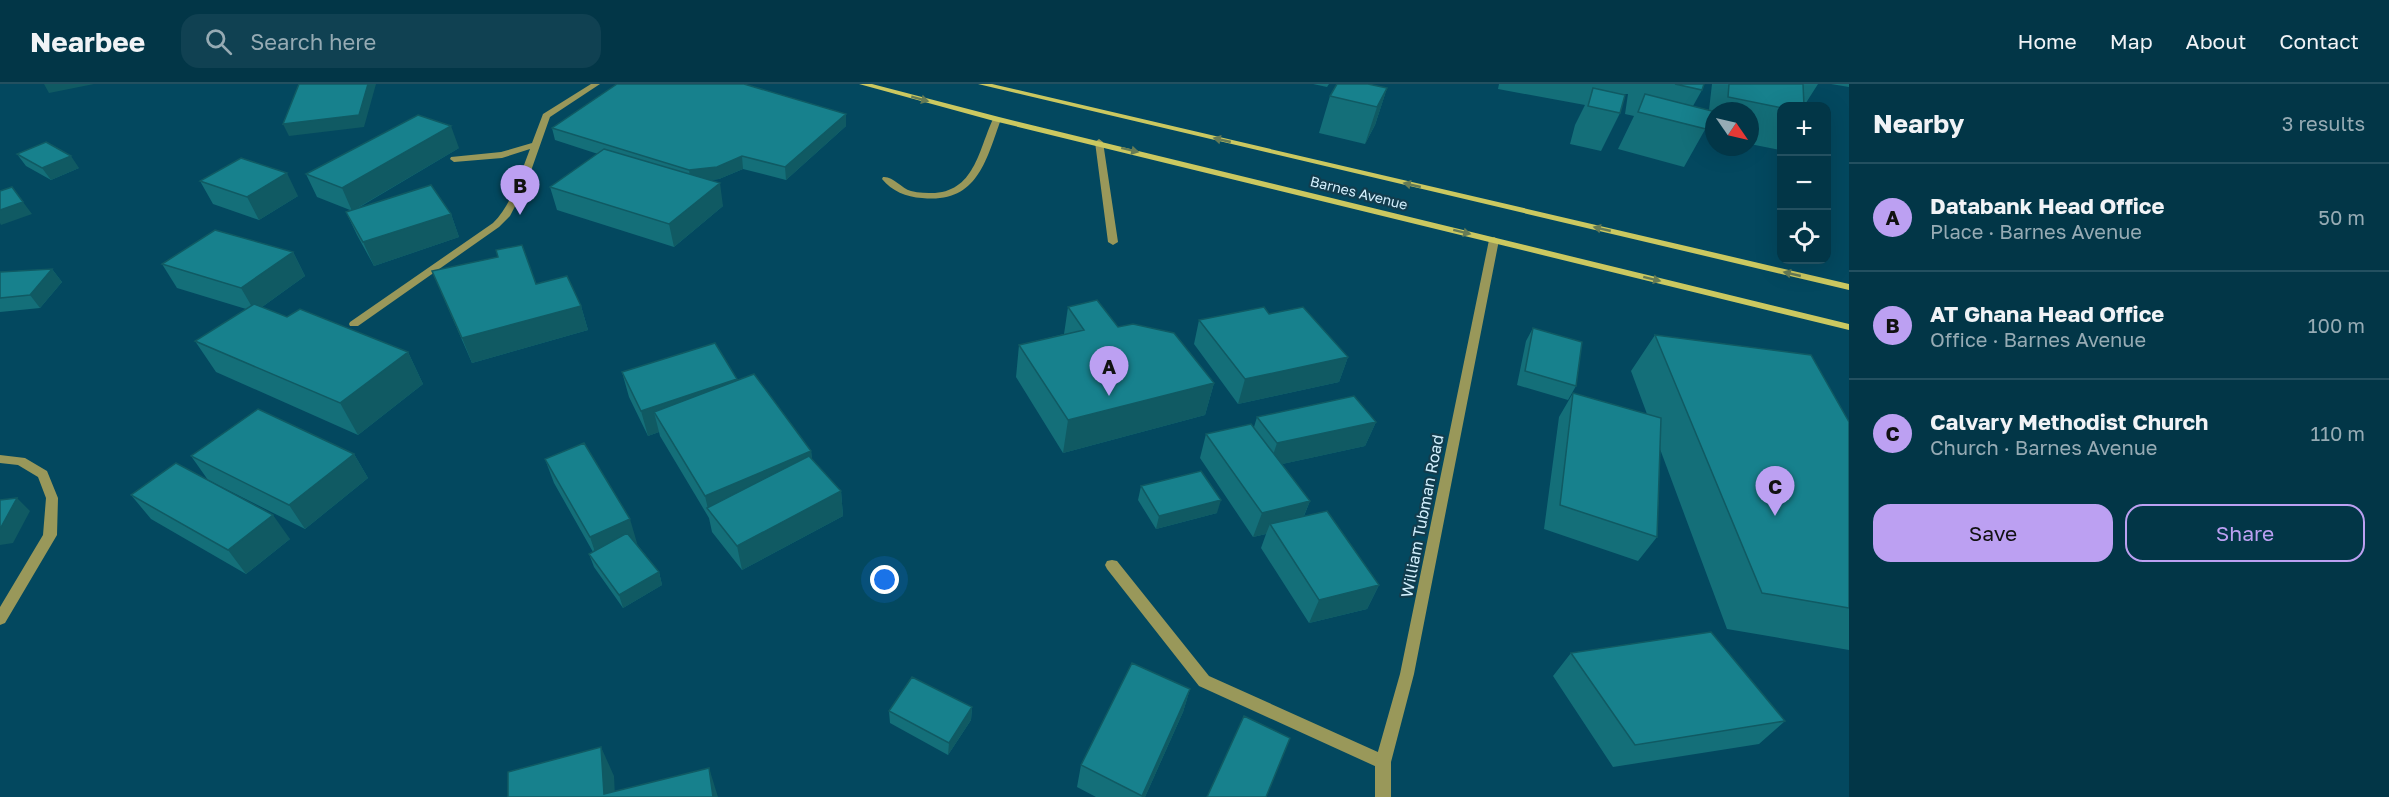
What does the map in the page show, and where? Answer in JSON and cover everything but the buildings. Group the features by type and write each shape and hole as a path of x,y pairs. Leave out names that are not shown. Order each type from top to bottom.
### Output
{"main road":[{"name":"Barnes Avenue","path":"863,84 997,119 1099,142 1849,327"},
{"name":"Barnes Avenue","path":"982,84 1849,287"}],"street":[{"path":"354,324 496,225 505,216 521,185 546,116 596,84"},
{"path":"886,179 898,190 912,195 933,197 952,194 967,185 976,174 997,119"},
{"path":"1099,142 1113,242"},
{"path":"454,159 502,155 534,145"},
{"name":"William Tubman Road","path":"1383,797 1383,762 1407,674 1494,240"},
{"path":"0,459 21,461 43,474 52,498 50,535 0,620"},
{"path":"1112,565 1204,681 1383,762"}],"place":[{"name":"AT Ghana Head Office","path":"520,215"},
{"name":"Databank Head Office","path":"1109,396"},
{"name":"Calvary Methodist Church","path":"1775,516"}]}
